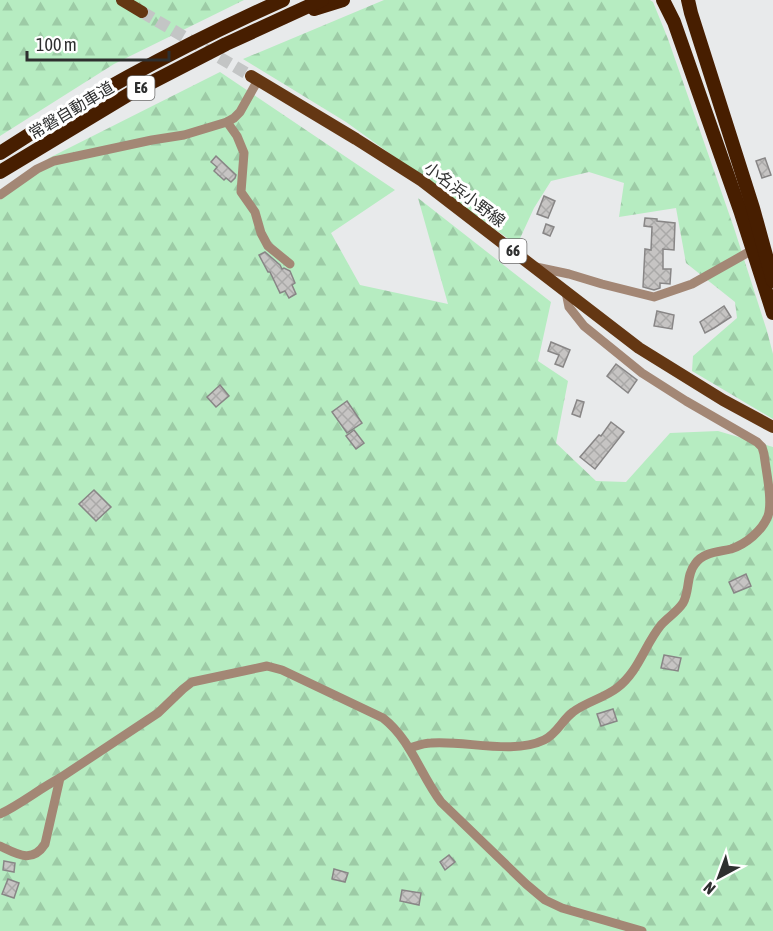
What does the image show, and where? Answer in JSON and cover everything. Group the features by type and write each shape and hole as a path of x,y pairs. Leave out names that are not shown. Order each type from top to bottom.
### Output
{"highway":[{"path":"198,40 265,0"},
{"name":"常磐自動車道","path":"0,153 120,81 198,40 283,0"},
{"name":"常磐自動車道","path":"0,172 131,93 226,44 322,0"},
{"path":"288,15 344,0"},
{"path":"663,0 674,22 741,213 773,313"},
{"path":"688,0 753,208 773,281"}],"main road":[{"path":"122,0 142,12"},
{"name":"小名浜小野線","path":"254,78 356,139 422,182 639,348 723,400 773,427"}],"street":[{"path":"0,195 37,169 54,161 184,135 227,122 240,112 254,78"},
{"path":"227,122 237,136 244,153 241,192 255,212 261,233 268,246 290,264"},
{"path":"533,267 569,274 654,297 692,284 747,253"},
{"path":"409,748 430,743 515,746 530,745 544,740 555,732 574,711 615,689 634,671 661,625 684,602 690,572 695,562 705,555 734,548 748,540 761,528 768,517 771,506 762,447 642,373 584,326 569,307 566,292"},
{"path":"0,814 60,778 159,712 192,682 267,666 282,670 383,718 394,727 404,739 431,789 441,802 545,900 562,908 642,931"},
{"path":"0,846 21,855 40,852 45,844 60,778"}],"green space":[{"path":"0,0 244,0 114,64 0,136"},
{"path":"384,0 650,0 653,2 734,228 767,331 773,354 773,419 692,371 693,356 737,318 735,302 686,263 676,208 619,217 624,183 589,172 551,181 534,208 517,245 346,122 243,59"},
{"path":"220,72 395,190 331,233 360,285 448,304 418,198 551,302 538,361 568,381 556,443 596,481 626,482 670,433 718,431 773,447 773,931 0,931 0,200 49,158"}],"building":[{"path":"216,156 236,175 231,182 226,178 224,180 214,171 217,167 211,162"},
{"path":"765,158 771,175 762,178 756,161"},
{"path":"544,196 555,201 548,218 537,214"},
{"path":"645,218 675,223 674,250 663,249 663,269 671,269 670,284 660,283 660,288 654,290 643,287 645,249 651,250 652,227 644,226"},
{"path":"546,224 554,227 550,236 543,233"},
{"path":"265,252 282,269 290,271 295,283 292,285 296,294 289,298 285,291 280,293 259,255"},
{"path":"724,306 731,317 705,333 700,322"},
{"path":"657,311 674,315 672,329 654,326"},
{"path":"551,342 570,350 563,367 555,364 559,355 548,351"},
{"path":"616,364 637,380 628,393 607,376"},
{"path":"220,385 229,396 216,407 207,397"},
{"path":"577,400 584,402 580,417 572,414"},
{"path":"347,401 362,423 347,433 332,412"},
{"path":"611,422 624,432 595,469 580,457"},
{"path":"354,430 364,443 356,449 346,436"},
{"path":"94,490 111,507 96,521 79,504"},
{"path":"746,574 751,586 734,593 729,582"},
{"path":"664,655 681,658 678,671 661,668"},
{"path":"613,709 617,721 601,726 597,714"},
{"path":"449,855 455,862 445,870 440,862"},
{"path":"4,861 15,863 14,872 3,870"},
{"path":"334,869 348,873 345,882 332,879"},
{"path":"8,879 19,883 14,898 2,894"},
{"path":"402,890 421,893 419,905 400,901"}],"tunnel":[{"path":"142,12 251,76"}]}
